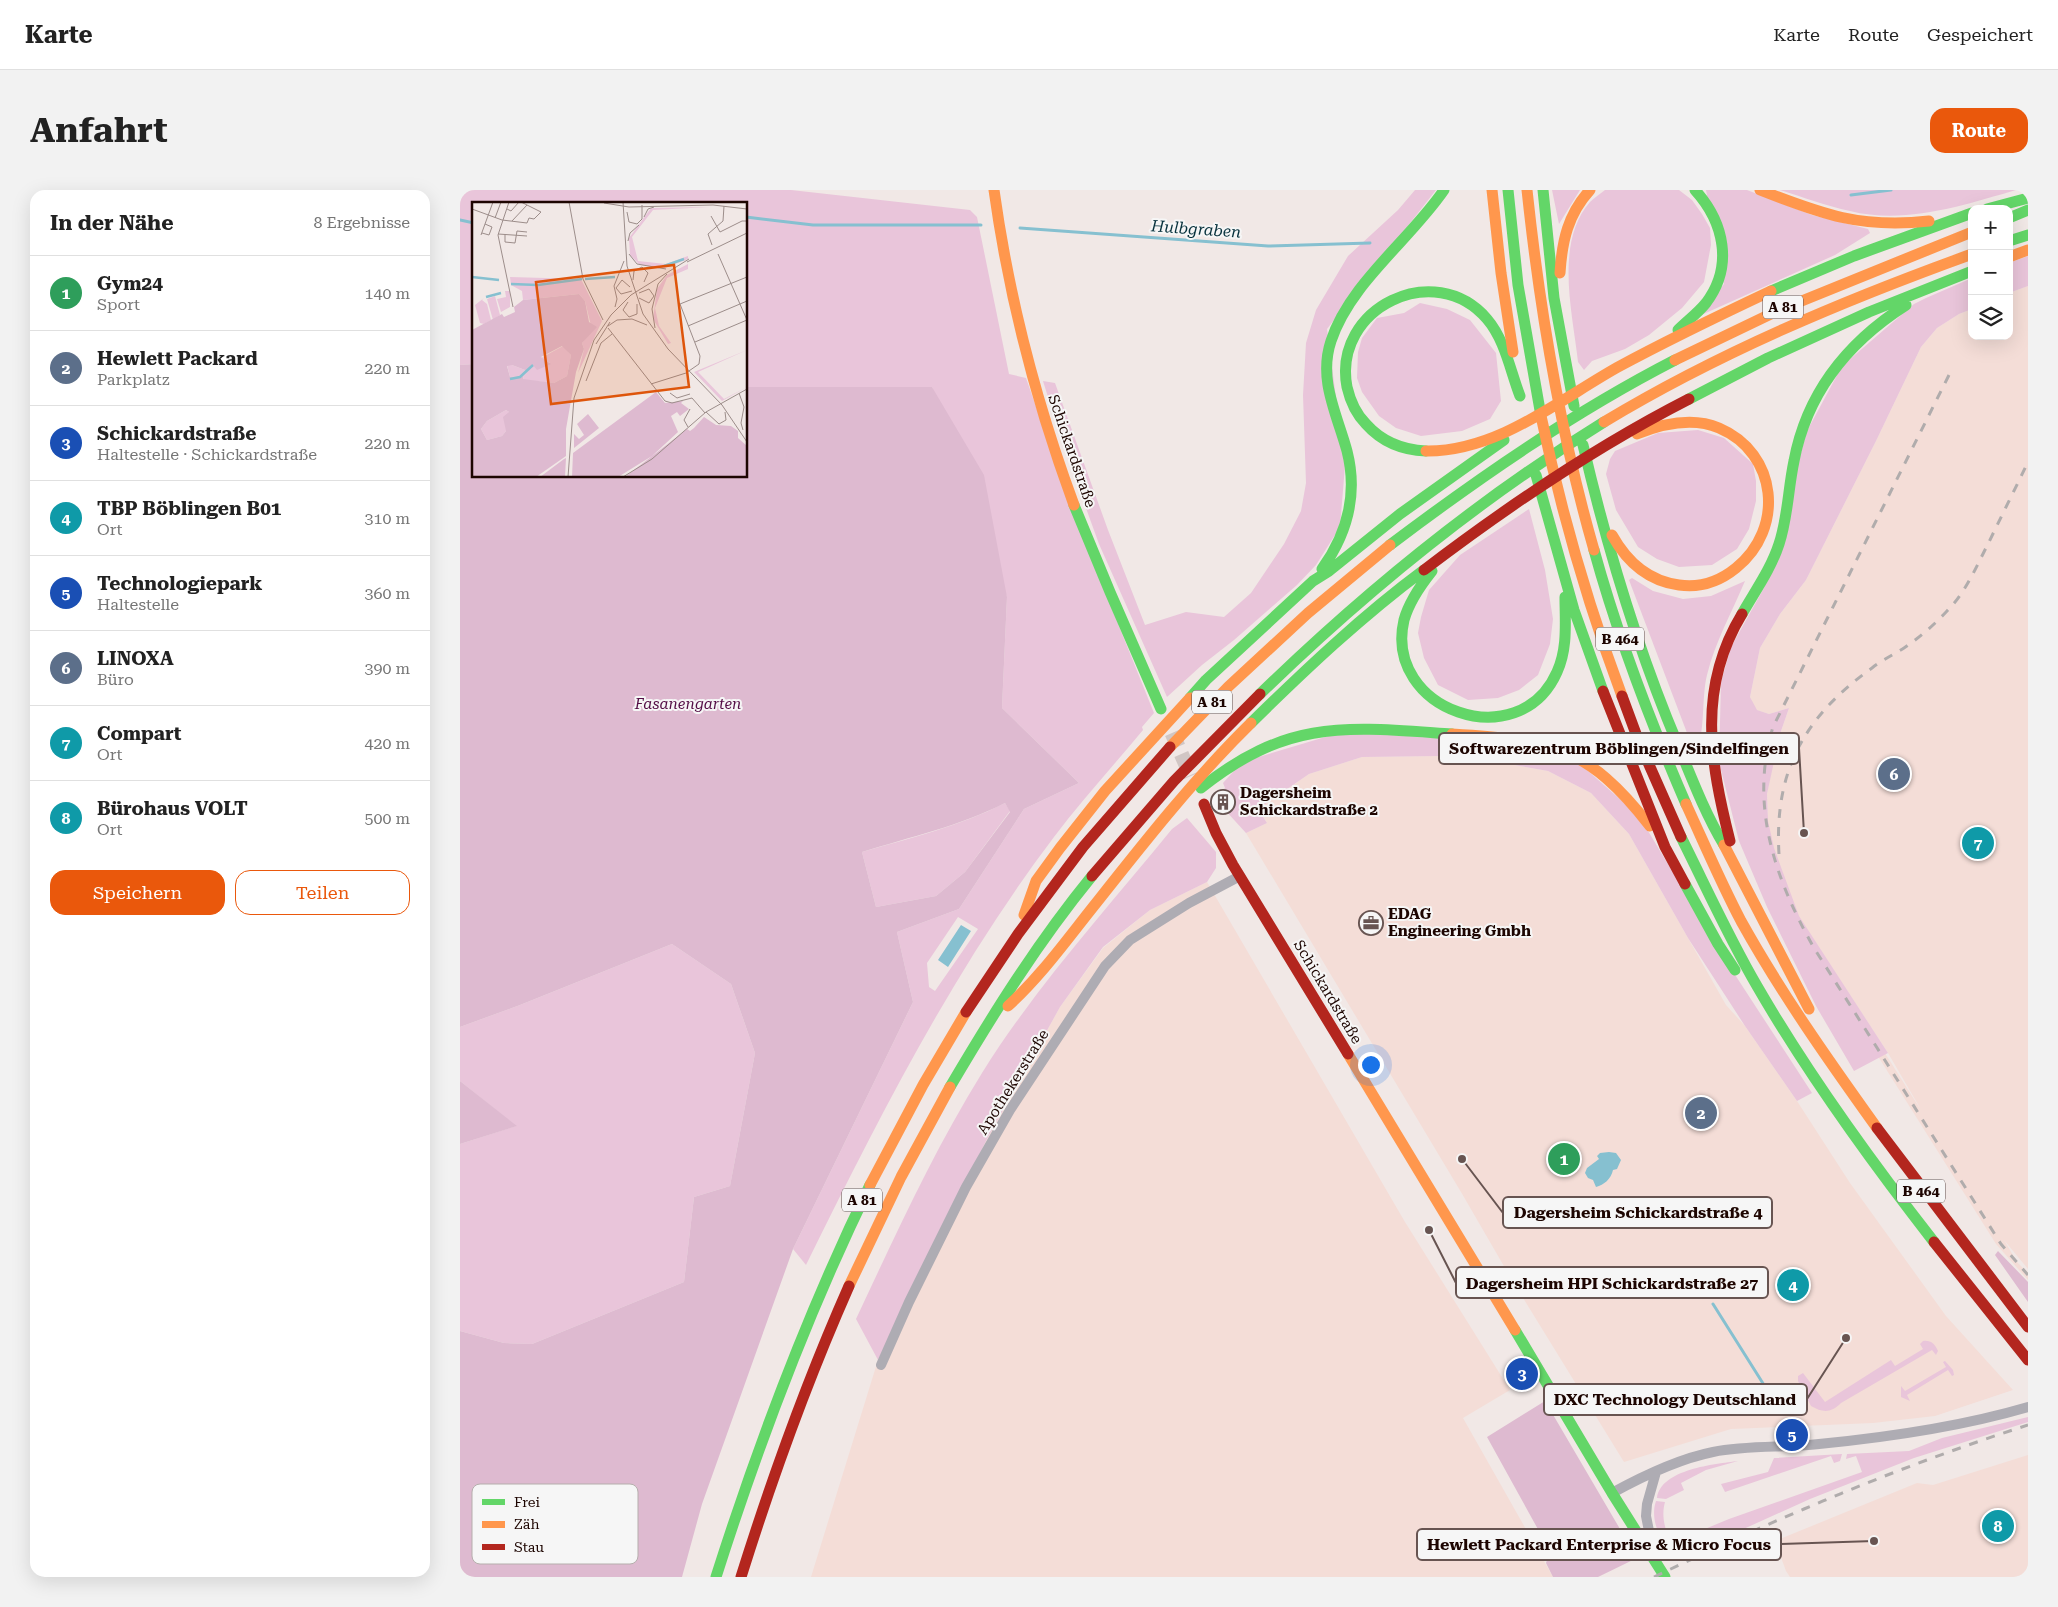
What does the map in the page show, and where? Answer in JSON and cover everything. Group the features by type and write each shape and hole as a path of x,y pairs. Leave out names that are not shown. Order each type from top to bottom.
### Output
{"main road":[{"name":"Schickardstraße","path":"994,190 1015,312 1045,423 1083,526 1161,709"},
{"path":"1015,938 1036,881 1105,791 1206,680 1313,581 1333,554 1348,521 1352,493 1352,476 1349,458 1328,394 1327,367 1331,341 1342,316 1360,288 1419,224 1444,190"},
{"name":"B 464","path":"1492,190 1502,280 1521,404 1542,500 1565,580 1606,701 1665,847 1727,958 1741,979 1795,1047"},
{"name":"B 464","path":"1508,190 1521,307 1536,398 1558,494 1598,631 1635,732 1681,837 1735,948 1763,997 1844,1121 1892,1187 2028,1360"},
{"name":"B 464","path":"1527,190 1540,305 1564,432 1591,546 1628,661 1666,760 1751,937 1822,1050 1917,1185 2028,1327"},
{"name":"B 464","path":"1543,190 1556,306 1566,366 1599,513 1624,601 1667,720 1712,822 1737,866 1820,1028 1822,1050"},
{"path":"1556,306 1563,239 1567,223 1579,201 1590,190"},
{"path":"1667,342 1707,301 1715,287 1722,267 1723,248 1720,228 1710,207 1696,190"},
{"path":"1760,190 1804,207 1856,221 1900,223 1956,218"},
{"path":"2002,205 2028,198"},
{"path":"2013,216 2028,210"},
{"path":"1313,581 1329,571 1499,438 1597,379 1667,342 1808,276 1968,214"},
{"name":"A 81","path":"716,1577 748,1480 807,1321 848,1230 885,1155 925,1081 1015,938 1082,848 1148,770 1252,663 1307,612 1364,564 1505,462 1602,401 1672,361 1787,305 1968,234"},
{"path":"2013,240 2028,235"},
{"path":"2013,256 2028,250"},
{"name":"A 81","path":"741,1577 793,1423 852,1277 919,1143 989,1021 1062,916 1122,840 1174,780 1260,693 1338,620 1427,546 1510,483 1607,420 1680,379 1789,326 1876,289 1968,255"},
{"path":"1613,443 1697,392 1766,357 1842,323 1968,273"},
{"path":"1737,866 1720,800 1711,747 1713,694 1725,648 1737,621 1776,554 1785,526 1799,436 1824,382 1842,358 1865,335 1892,314 1938,284"},
{"path":"1499,438 1467,446 1427,452 1398,447 1374,433 1358,414 1347,386 1346,358 1357,329 1376,308 1400,295 1410,292 1432,291 1461,298 1477,308 1498,336 1521,404"},
{"path":"989,1021 1009,1005 1041,974 1171,813 1192,784 1302,672 1382,602 1514,503 1593,452 1613,443 1673,424 1698,423 1719,428 1742,442 1762,468 1769,493 1769,519 1761,542 1736,570 1708,584 1682,586 1656,580 1633,565 1618,547 1599,513"},
{"path":"1460,542 1434,568 1416,592 1408,609 1403,629 1403,650 1414,678 1432,700 1453,713 1482,719 1510,714 1525,708 1544,691 1558,671 1563,651 1565,580"},
{"path":"1171,813 1207,783 1239,761 1288,738 1332,729 1359,728 1521,741 1562,751 1598,770 1629,798 1665,847"},
{"name":"Schickardstraße","path":"1204,804 1225,852 1411,1157 1612,1493 1665,1577"}],"street":[{"name":"Apothekerstraße","path":"882,1365 909,1302 966,1187 1010,1110 1105,966 1130,940 1189,903 1240,876"},
{"path":"1612,1493 1656,1472 1691,1458 1714,1452 1800,1446 1906,1434 1997,1416 2028,1407"},
{"path":"1645,1546 1649,1531 1646,1516 1647,1504 1656,1472"}],"shaded area":[{"path":"460,190 791,190 970,210 977,217 1009,374 1026,378 1071,507 1154,713 1142,727 1143,730 1054,837 983,939 951,991 890,1099 806,1265 793,1249 913,1002 897,932 959,909 1024,809 1079,783 1002,708 1007,597 932,387 748,387 748,202 472,202 472,364 460,365","holes":["958,917 978,929 935,991 929,987 927,963"]},
{"path":"1415,190 1436,190 1327,329 1345,466 1340,527 1316,565 1297,585 1167,697 1099,544 1062,442 1043,381 1055,383 1108,530 1145,625 1186,612 1224,617 1251,593 1284,544 1301,511 1306,483 1303,395 1306,343 1316,310 1348,256 1398,210"},
{"path":"1552,190 1580,190 1559,224"},
{"path":"1605,190 1679,190 1692,200 1702,214 1710,228 1711,245 1704,282 1682,308 1649,335 1625,349 1592,361 1584,370 1578,362 1570,301 1569,258 1572,238 1579,219 1590,202"},
{"path":"1706,190 1747,190 1812,215 1868,229 1870,233 1835,255 1699,316 1724,284"},
{"path":"1780,190 2016,190 1955,207 1892,216 1871,215 1841,209"},
{"path":"2028,256 2028,286 2013,292 2013,262"},
{"path":"1968,280 1968,311 1937,328 1921,347 1806,580 1780,614 1760,648 1750,697 1757,710 1769,714 1789,708 1780,734 1767,794 1768,821 1774,848 1799,916 1888,1053 1854,1071 1816,1006 1767,907 1739,841 1719,762 1721,682 1731,647 1764,588 1807,431 1842,366 1914,304"},
{"path":"2028,286 2028,1269 2004,1240 2017,1262 2028,1273 2028,1280 1996,1244 1793,921 1761,815 1772,746 1765,795 1768,820 1767,794 1772,765 1789,708 1769,714 1756,710 1750,697 1760,648 1780,614 1806,580 1921,347 1937,328 1968,311 1968,340 2013,340 2013,292","holes":["1799,917 1888,1053 1920,1108"]},
{"path":"1420,303 1447,309 1470,320 1496,353 1501,401 1490,419 1462,431 1421,436 1396,428 1379,416 1362,392 1357,378 1358,352 1362,338 1377,318 1404,313"},
{"path":"1698,430 1724,438 1753,464 1756,481 1756,501 1749,529 1737,549 1712,565 1679,567 1657,559 1638,547 1616,510 1606,474 1610,459 1615,451 1658,433"},
{"path":"1529,509 1545,570 1553,619 1550,644 1538,675 1519,690 1498,698 1468,700 1438,685 1424,658 1418,633 1429,590 1460,555"},
{"path":"1632,578 1653,591 1683,599 1711,596 1745,581 1710,663 1705,684 1701,737 1695,754 1629,580"},
{"path":"1342,732 1506,742 1579,763 1639,816 1728,964 1812,1093 1797,1101 1745,1026 1688,938 1629,834 1591,793 1548,771 1497,762 1442,756 1362,757 1309,774 1258,809 1267,823 1246,833 1214,798 1225,788 1223,783 1242,762"},
{"path":"1442,756 1497,762 1548,771 1591,793 1629,834 1726,1005 1745,1026 1797,1101 1850,1183 1946,1316 2013,1390 1935,1416 1873,1423 1731,1429 1624,1462 1512,1280 1246,833 1267,823 1258,809 1309,774 1362,757"},
{"path":"1005,803 1010,811 965,872 936,896 876,907 862,852 953,825"},
{"path":"1187,818 1216,852 1216,868 1207,882 1150,910 1103,947 1060,1007 987,1139 878,1360 856,1319 915,1194 964,1103 1003,1041 1049,978 1172,829"},
{"path":"1207,882 1405,1222 1510,1390 1463,1418 1553,1577 811,1577 878,1360 987,1139 1060,1007 1103,948 1150,910"},
{"path":"672,944 731,984 755,1053 730,1186 694,1197 684,1282 532,1344 504,1343 460,1331 460,1144 516,1126 460,1081 460,1027"},
{"path":"1667,1196 1678,1208 1666,1215 1660,1203 1662,1197"},
{"path":"1923,1341 1934,1344 1938,1351 1936,1355 1932,1350 1841,1403 1834,1409 1823,1411 1811,1406 1798,1381 1798,1376 1803,1373 1825,1402 1891,1360 1895,1366 1923,1349 1920,1344"},
{"path":"1945,1361 1953,1370 1954,1375 1952,1376 1948,1370 1907,1395 1910,1401 1901,1397 1901,1386 1905,1391 1946,1367 1943,1362"},
{"path":"2028,1417 2028,1422 1914,1458 1810,1499 1677,1559 1666,1547 1658,1532 1654,1517 1656,1501 1665,1502 1664,1523 1671,1543 1729,1519 1862,1472 1856,1456 1846,1459 1847,1454 1909,1451 1942,1438"},
{"path":"1842,1454 1840,1461 1834,1463 1831,1456 1725,1492 1721,1484 1768,1472 1774,1458"},
{"path":"2028,1455 2028,1577 1790,1577 1786,1571 1775,1541 1917,1483 1933,1485"},
{"path":"1738,1461 1706,1470 1681,1483 1684,1490 1666,1499 1657,1498 1661,1488 1668,1480 1678,1474 1703,1466"}],"green space":[{"name":"Fasanengarten","path":"472,364 472,478 748,478 748,387 932,387 984,475 1007,597 1002,708 1079,783 1024,809 959,909 897,932 913,1002 793,1249 702,1504 682,1577 460,1577 460,1331 504,1343 532,1344 684,1282 694,1197 730,1186 755,1053 731,984 672,944 460,1027 460,365","holes":["1005,803 1010,812 965,872 936,896 876,907 862,852 953,825"]},
{"path":"460,1081 517,1126 460,1144"},
{"path":"1998,1251 2028,1282 2028,1302 1995,1255"},
{"path":"1545,1401 1637,1558 1598,1577 1553,1577 1546,1563 1550,1551 1487,1437"}],"water":[{"path":"961,925 971,931 948,967 938,960"},
{"path":"1600,1153 1616,1153 1621,1160 1617,1169 1613,1170 1607,1181 1596,1187 1593,1180 1588,1178 1585,1173 1587,1168 1599,1159 1597,1156"}],"waterway":[{"name":"Hulbgraben","path":"1851,195 1891,190"},
{"name":"Hulbgraben","path":"748,217 813,225 981,225"},
{"name":"Hulbgraben","path":"460,220 472,223"},
{"name":"Hulbgraben","path":"1020,228 1268,246 1370,243"},
{"path":"1713,1304 1764,1385"}],"tunnel":[{"path":"1172,733 1191,776"}],"railway":[{"path":"1949,375 1773,727 1766,756 1765,813 1770,841 1778,868 1800,922 1814,948 2001,1244 2028,1275"},
{"path":"1779,854 1779,824 1782,796 1798,748 1828,706 1849,686 1876,665 1915,640 1954,604 1975,570 2028,462"},
{"path":"1654,1577 1838,1495 1933,1458 2028,1425"}],"traffic: fast":[{"path":"1322,569 1331,556 1344,528 1351,498 1350,467 1347,451 1330,397 1328,383 1327,369 1331,341 1340,320 1366,281 1415,227 1444,190"},
{"path":"1508,190 1518,285 1541,416"},
{"path":"1543,190 1554,298 1574,406"},
{"path":"1678,330 1706,303 1715,289 1722,259 1719,230 1713,216 1695,190"},
{"path":"2002,205 2028,198"},
{"path":"2013,216 2028,210"},
{"path":"1771,291 1854,256 1968,214"},
{"path":"2013,240 2028,235"},
{"path":"1689,399 1768,358 1869,312 1968,273"},
{"path":"1426,451 1401,447 1379,436 1359,416 1347,387 1347,359 1355,334 1371,315 1392,300 1416,293 1441,293 1465,301 1487,319 1493,327 1506,356 1520,396"},
{"path":"1742,614 1776,553 1784,524 1792,471 1800,436 1820,391 1833,371 1849,352 1885,319 1906,305"},
{"path":"1390,545 1528,446 1601,401 1675,360"},
{"path":"1260,694 1341,619 1425,548 1512,482 1604,422"},
{"path":"1190,698 1206,680 1313,581 1329,571 1400,514 1504,440"},
{"path":"1583,445 1624,597 1649,672 1699,796 1724,845"},
{"path":"1536,475 1574,610 1603,691"},
{"path":"1074,505 1161,709"},
{"path":"1594,550 1613,615 1660,742 1686,804"},
{"path":"1251,723 1335,644 1424,570"},
{"path":"1432,571 1415,594 1406,613 1403,652 1414,678 1433,699 1458,712 1486,717 1514,713 1539,698 1561,663 1565,635 1565,597"},
{"path":"1201,788 1233,765 1263,749 1291,738 1320,732 1350,730 1452,734"},
{"path":"1681,837 1737,949 1777,1019 1841,1117 1934,1242"},
{"path":"950,1087 1017,979 1053,927 1092,876"},
{"path":"1685,884 1718,944 1735,970"},
{"path":"716,1577 749,1477 805,1329 870,1185"},
{"path":"1515,1330 1612,1493 1665,1577"}],"traffic: slow":[{"path":"994,190 1007,270 1025,349 1048,428 1074,505"},
{"path":"1492,190 1501,273 1513,352"},
{"path":"1527,190 1538,281 1561,416 1594,550"},
{"path":"1560,273 1562,250 1571,218 1582,199 1590,190"},
{"path":"1760,190 1842,218 1883,223 1929,221"},
{"path":"1675,360 1777,311 1968,234"},
{"path":"2013,256 2028,250"},
{"path":"1604,422 1738,350 1830,309 1968,256"},
{"path":"1426,451 1452,449 1478,443 1502,434 1526,422 1618,367 1771,291"},
{"path":"1541,416 1576,558 1622,696"},
{"path":"1612,535 1624,554 1648,575 1668,583 1687,586 1695,585 1716,580 1736,568 1752,552 1762,533 1768,513 1768,493 1763,473 1753,455 1739,440 1719,428 1688,422 1657,427 1637,434"},
{"path":"1170,747 1228,687 1308,613 1390,545"},
{"path":"1024,915 1036,881 1060,848 1105,791 1190,698"},
{"path":"1008,1006 1065,943 1191,787 1251,723"},
{"path":"1452,734 1486,736 1541,744 1564,752 1586,763 1606,778 1650,826"},
{"path":"1686,804 1726,892 1756,948 1806,1026 1877,1128"},
{"path":"1724,845 1809,1009"},
{"path":"870,1185 923,1085 966,1012"},
{"path":"1348,1054 1515,1330"},
{"path":"849,1286 901,1177 950,1087"}],"traffic: jam":[{"path":"1424,570 1553,478 1620,437 1689,399"},
{"path":"1730,841 1717,783 1713,754 1713,698 1718,670 1728,642 1742,614"},
{"path":"1603,691 1665,847 1685,884"},
{"path":"1092,876 1174,781 1260,694"},
{"path":"1622,696 1639,742 1681,837"},
{"path":"966,1012 1018,934 1083,847 1170,747"},
{"path":"1204,804 1216,833 1233,865 1348,1054"},
{"path":"1877,1128 2028,1327"},
{"path":"1934,1242 2028,1360"},
{"path":"741,1577 791,1430 849,1286"}],"place":[{"name":"LINOXA","path":"1894,774"},
{"name":"Dagersheim Schickardstraße 2","path":"1223,802"},
{"name":"Softwarezentrum Böblingen/Sindelfingen","path":"1804,833"},
{"name":"Compart","path":"1978,843"},
{"name":"EDAG Engineering Gmbh","path":"1371,923"},
{"name":"Hewlett Packard","path":"1701,1113"},
{"name":"Dagersheim Schickardstraße 4","path":"1462,1159"},
{"name":"Gym24","path":"1564,1159"},
{"name":"Dagersheim HPI Schickardstraße 27","path":"1429,1230"},
{"name":"TBP Böblingen B01","path":"1793,1285"},
{"name":"DXC Technology Deutschland","path":"1846,1338"},
{"name":"Schickardstraße","path":"1522,1374"},
{"name":"Technologiepark","path":"1792,1435"},
{"name":"Bürohaus VOLT","path":"1998,1526"},
{"name":"Hewlett Packard Enterprise & Micro Focus","path":"1874,1541"}]}
